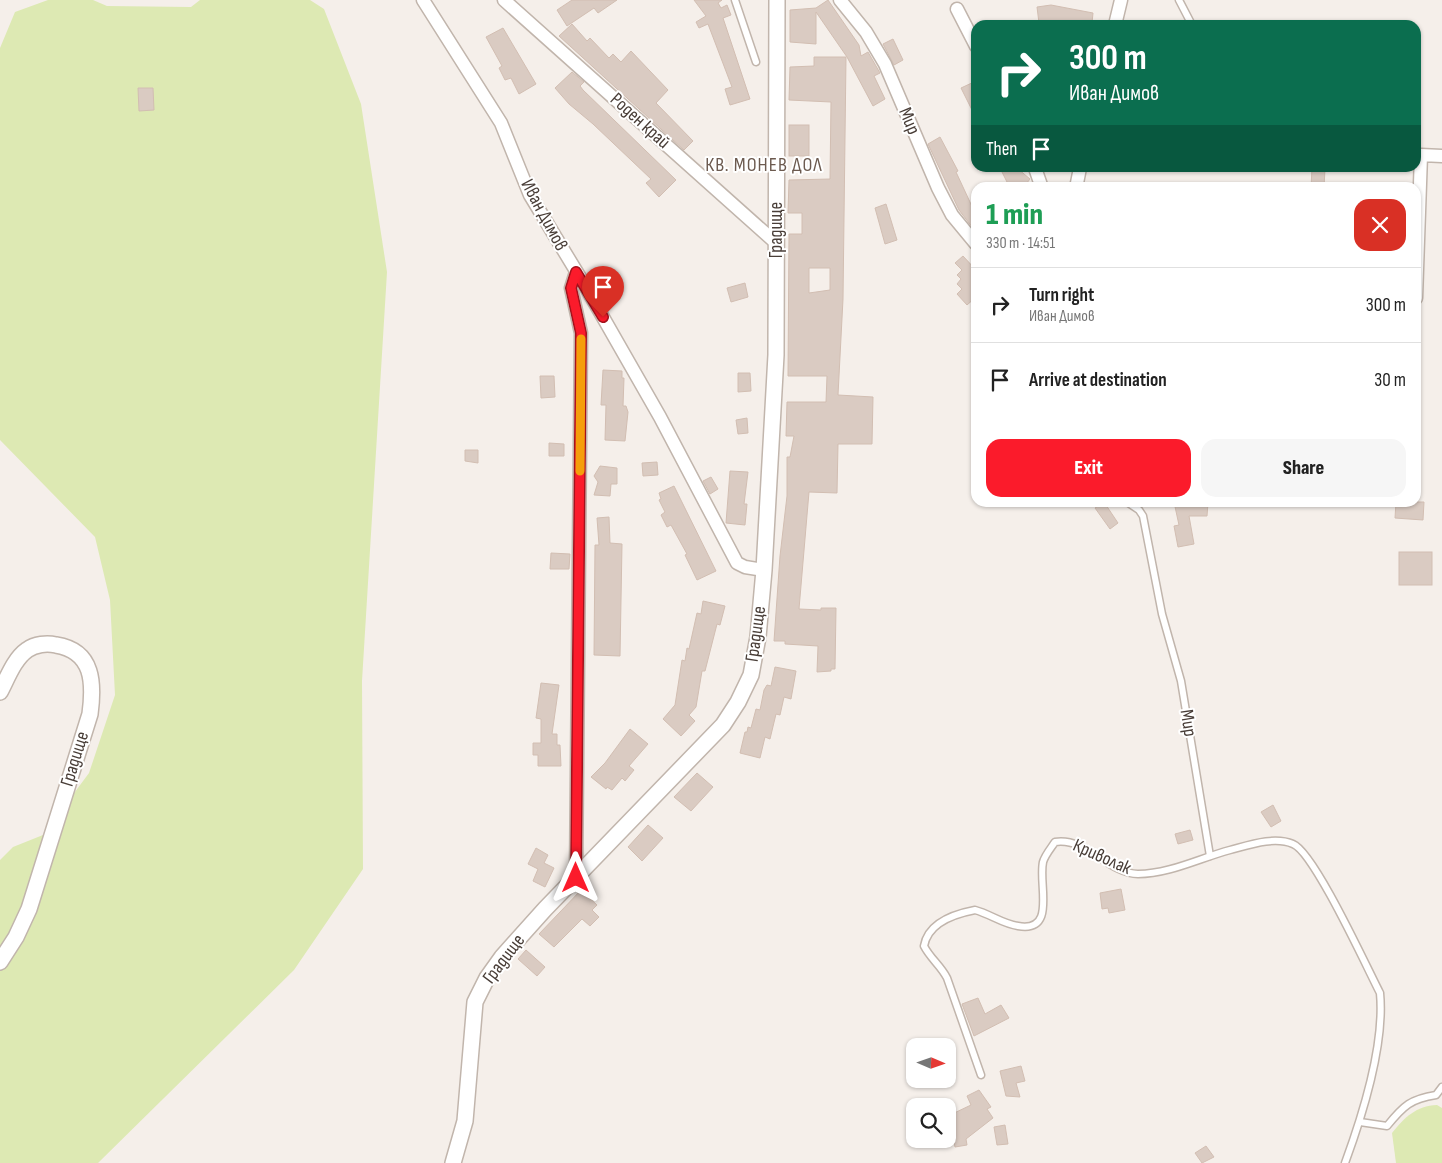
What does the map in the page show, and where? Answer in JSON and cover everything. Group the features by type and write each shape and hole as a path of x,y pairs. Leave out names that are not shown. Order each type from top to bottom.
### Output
{"street":[{"name":"Иван Димов","path":"423,0 501,123 530,195 660,417 737,563 745,568 764,570"},
{"name":"Роден край","path":"504,0 775,242"},
{"name":"Градище","path":"453,1163 465,1121 474,1002 502,956 723,725 738,702 752,665 758,637 764,570 776,355 777,0"},
{"name":"Мир","path":"840,0 866,32 885,64 938,188 952,214 971,238"},
{"path":"1116,20 1121,0"},
{"path":"957,9 971,36"},
{"path":"1421,155 1442,156"},
{"path":"576,272 571,288 581,333 576,878"},
{"name":"Градище","path":"0,692 16,662 26,650 40,644 68,647 81,657 89,669 93,689 90,714 29,909 16,937 0,962"}],"lane":[{"path":"735,0 756,62"},
{"path":"1178,0 1189,20"},
{"name":"Мир","path":"1134,507 1143,516 1148,533 1162,614 1181,681 1210,856"},
{"path":"1210,856 1271,841 1285,841 1296,844 1326,886 1380,993 1382,1010 1380,1035 1360,1122 1345,1163"},
{"name":"Криволак","path":"982,1075 947,978 940,965 927,953 924,946 929,932 953,916 975,910 1020,927 1034,927 1039,923 1042,916 1041,878 1043,860 1055,842 1074,843 1125,871 1136,874 1157,872 1210,856"},
{"path":"1360,1122 1387,1126 1396,1114 1416,1098 1439,1096 1442,1087"}],"green space":[{"path":"48,0 93,0 107,6 191,7 200,0 310,0 324,9 361,104 387,272 362,681 363,869 294,970 98,1163 0,1163 0,860 13,847 43,835 89,773 115,695 110,600 95,537 0,440 0,48 15,12"},
{"path":"1437,1105 1442,1108 1442,1163 1396,1163 1392,1133 1412,1113"}],"building":[{"path":"572,0 617,0 598,13 594,8 567,26 557,10"},
{"path":"694,0 722,0 718,3 721,8 727,5 731,15 723,18 750,99 730,105 725,89 732,87 708,24 699,28 696,22 706,16"},
{"path":"828,0 859,45 861,56 868,52 880,73 874,76 885,99 873,106 847,57 816,12 816,44 790,42 790,10 816,8"},
{"path":"1051,5 1093,13 1092,20 1039,20 1037,7"},
{"path":"572,24 587,41 590,38 609,58 613,54 621,62 631,51 668,90 656,103 693,141 684,150 559,36"},
{"path":"503,28 536,84 519,94 511,78 505,80 499,68 502,66 486,37"},
{"path":"893,39 903,60 894,65 883,44"},
{"path":"814,57 846,57 843,299 838,395 873,397 872,444 838,444 837,493 809,492 799,609 821,610 821,608 836,608 835,669 817,672 818,646 785,644 785,641 774,641 780,556 787,496 787,457 790,457 794,436 786,436 787,402 826,402 827,376 788,376 789,234 802,234 802,213 788,213 789,180 830,179 831,102 789,100 790,67 814,66","holes":["809,268 830,268 830,290 809,293"]},
{"path":"572,72 584,82 580,86 583,90 676,180 659,197 646,183 651,179 569,104 555,88"},
{"path":"971,83 971,108 961,88"},
{"path":"138,88 153,88 154,110 139,111"},
{"path":"789,125 809,125 809,156 789,156"},
{"path":"940,137 958,171 956,172 971,204 971,226 959,210 928,144"},
{"path":"1002,172 1022,172 1030,179 1028,182 1007,182"},
{"path":"1312,172 1325,172 1324,182 1311,182"},
{"path":"886,204 897,240 885,244 875,208"},
{"path":"963,256 971,265 971,301 967,305 957,294 962,289 957,284 961,279 957,275 962,270 955,263"},
{"path":"745,283 748,297 731,302 727,288"},
{"path":"603,370 622,371 622,378 624,378 623,406 626,406 628,412 625,441 605,440 606,405 601,405"},
{"path":"738,373 750,373 751,391 738,392"},
{"path":"540,376 554,376 555,397 541,398"},
{"path":"747,418 748,433 738,434 736,420"},
{"path":"549,443 564,444 564,456 549,456"},
{"path":"465,450 478,450 478,463 465,461"},
{"path":"657,462 658,475 643,476 642,463"},
{"path":"600,466 617,468 617,484 611,484 610,496 594,495 598,482 594,476"},
{"path":"730,471 748,472 744,504 747,504 745,525 726,523"},
{"path":"711,477 718,489 710,494 703,481"},
{"path":"674,486 716,571 697,580 685,555 687,554 671,525 667,527 661,515 665,512 659,500 661,499 659,493"},
{"path":"1421,502 1424,502 1423,520 1395,518 1396,507 1421,507"},
{"path":"1107,507 1118,523 1110,529 1095,508"},
{"path":"1175,507 1208,507 1207,516 1189,516 1194,544 1178,547 1174,526 1179,525"},
{"path":"609,517 610,543 622,544 620,656 594,655 595,545 599,545 597,518"},
{"path":"1399,552 1432,552 1432,585 1399,585"},
{"path":"551,553 570,554 569,569 550,569"},
{"path":"703,601 725,606 720,625 717,624 705,671 702,671 696,707 689,715 695,721 681,736 663,719 675,705 682,660 685,661 697,613 701,614"},
{"path":"775,667 796,671 791,699 784,697 780,715 776,714 770,739 765,737 760,758 740,753 745,732 747,732 748,727 751,728 756,709 760,710 764,690 767,685 771,686"},
{"path":"541,683 559,685 552,734 557,734 557,745 560,745 561,766 538,766 538,755 533,755 533,743 541,743 541,719 536,718"},
{"path":"630,729 648,744 629,766 634,770 625,781 622,778 612,790 607,787 606,789 591,777 605,763"},
{"path":"697,773 713,787 691,811 674,797"},
{"path":"1273,805 1281,821 1271,827 1261,812"},
{"path":"648,825 663,838 642,861 628,847"},
{"path":"1190,830 1193,840 1178,844 1175,834"},
{"path":"536,848 548,855 544,863 554,868 545,887 533,881 538,869 528,864"},
{"path":"1121,889 1125,910 1109,913 1108,908 1102,909 1100,893"},
{"path":"581,890 597,905 592,910 599,917 590,926 582,919 554,947 539,934"},
{"path":"526,950 545,967 537,976 518,959"},
{"path":"978,998 985,1014 1001,1005 1009,1018 974,1036 962,1004"},
{"path":"1021,1066 1025,1081 1016,1083 1020,1097 1006,1096 1000,1071"},
{"path":"979,1090 991,1107 987,1109 993,1118 966,1139 967,1145 956,1147 956,1112 971,1105 967,1096"},
{"path":"1005,1125 1008,1144 997,1145 994,1127"},
{"path":"1206,1146 1214,1157 1202,1163 1195,1153"}],"slow traffic":[{"path":"580,471 581,339"}],"district":[{"name":"КВ. МОНЕВ ДОЛ","path":"764,165"}],"route":[{"path":"576,878 581,333 571,288 576,272 603,317"}]}
